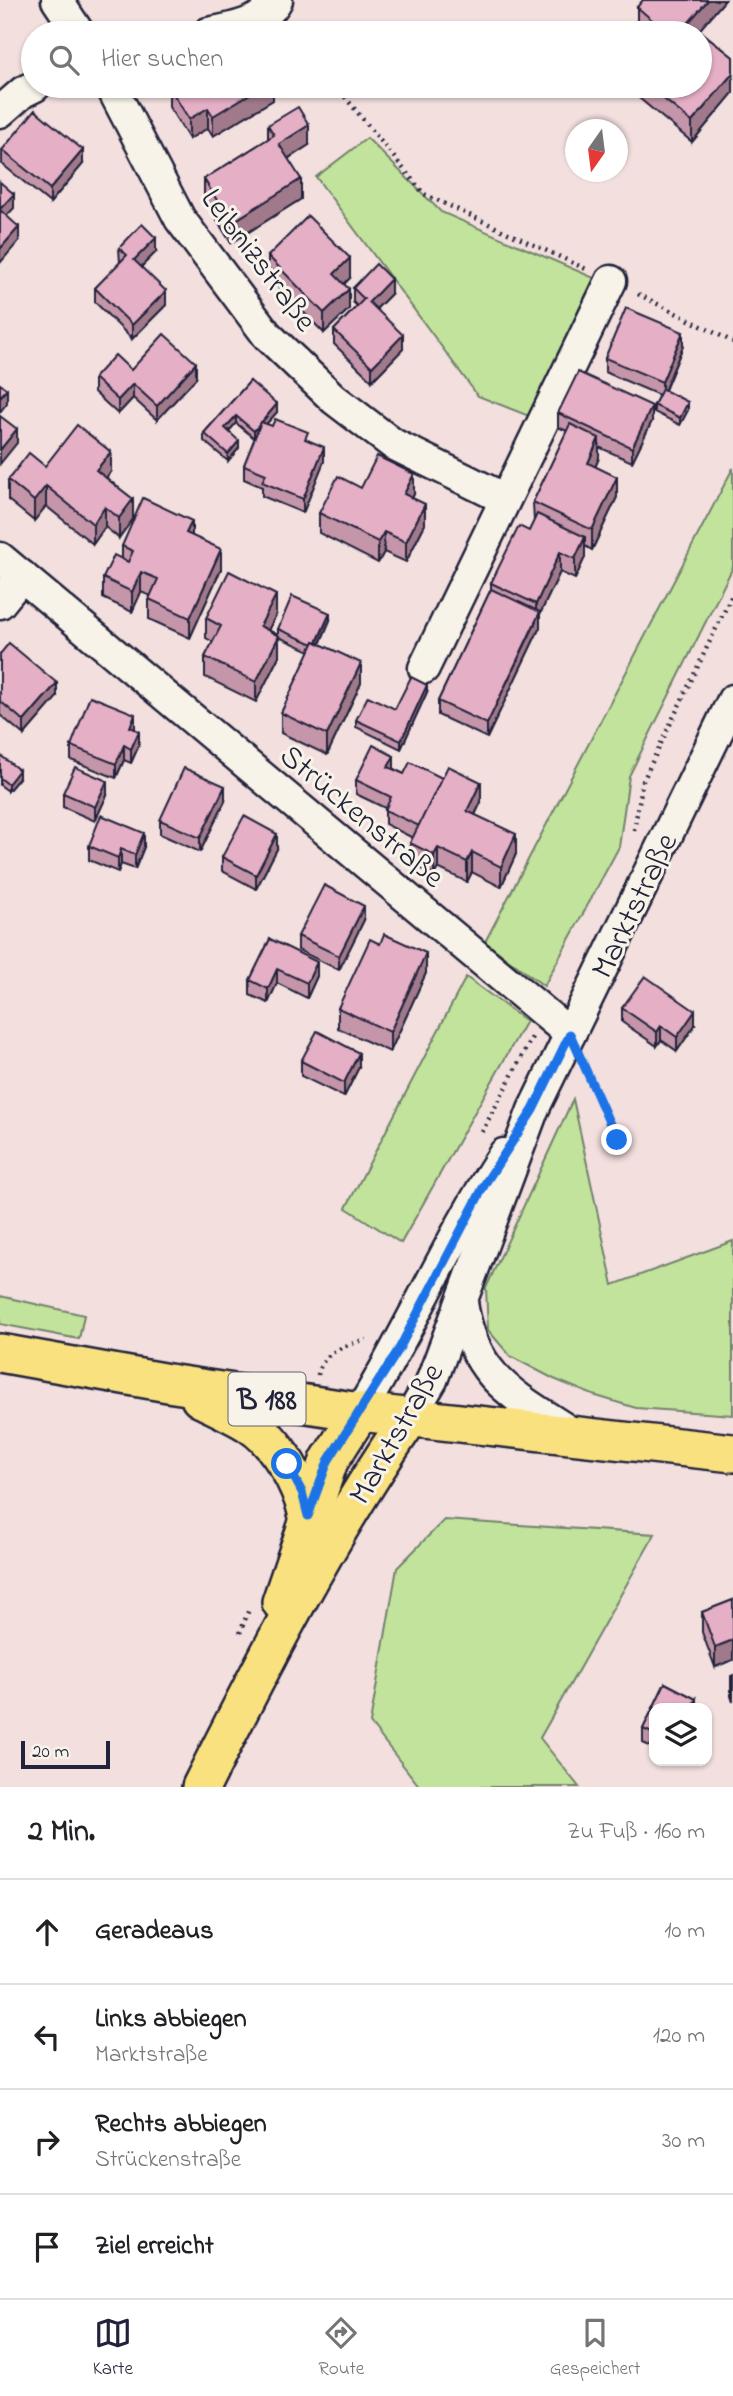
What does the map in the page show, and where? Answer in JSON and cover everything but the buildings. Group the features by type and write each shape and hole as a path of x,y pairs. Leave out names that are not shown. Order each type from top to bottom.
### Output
{"main road":[{"name":"B 188","path":"0,1353 174,1384 409,1419 733,1453"},
{"path":"174,1384 252,1425 287,1464 302,1492 308,1516"},
{"name":"Marktstraße","path":"262,1667 308,1516 328,1461 360,1412"},
{"name":"Marktstraße","path":"201,1787 262,1667 368,1478 409,1419"}],"street":[{"path":"57,0 71,21"},
{"path":"250,21 273,7 277,0"},
{"path":"0,112 21,97"},
{"name":"Leibnizstraße","path":"117,98 180,219 267,335 334,399 393,444 505,499"},
{"path":"424,668 611,281"},
{"name":"Strückenstraße","path":"0,603 11,567 570,1034"},
{"name":"Marktstraße","path":"409,1419 432,1380 463,1303 533,1110 733,700"},
{"name":"Marktstraße","path":"360,1412 399,1349 486,1182 533,1110"},
{"path":"463,1303 467,1332 478,1357 495,1378 579,1438"}],"path":[{"path":"346,98 424,194 611,281 733,342"},
{"path":"634,832 643,781 733,593"},
{"path":"570,1034 617,1140"}],"green space":[{"path":"367,138 441,212 594,278 529,416 478,396 316,177"},
{"path":"733,468 733,567 629,776 619,847 544,986 485,942"},
{"path":"466,977 526,1021 401,1243 346,1208"},
{"path":"573,1099 613,1285 733,1241 733,1415 636,1408 593,1395 554,1379 510,1356 488,1330 486,1288"},
{"path":"0,1296 84,1315 79,1339 0,1324"},
{"path":"444,1520 655,1534 540,1738 579,1787 420,1787 370,1723 397,1568"}],"route":[{"path":"287,1464 302,1492 308,1516 328,1461 399,1349 486,1182 533,1110 570,1034 617,1140"}]}
